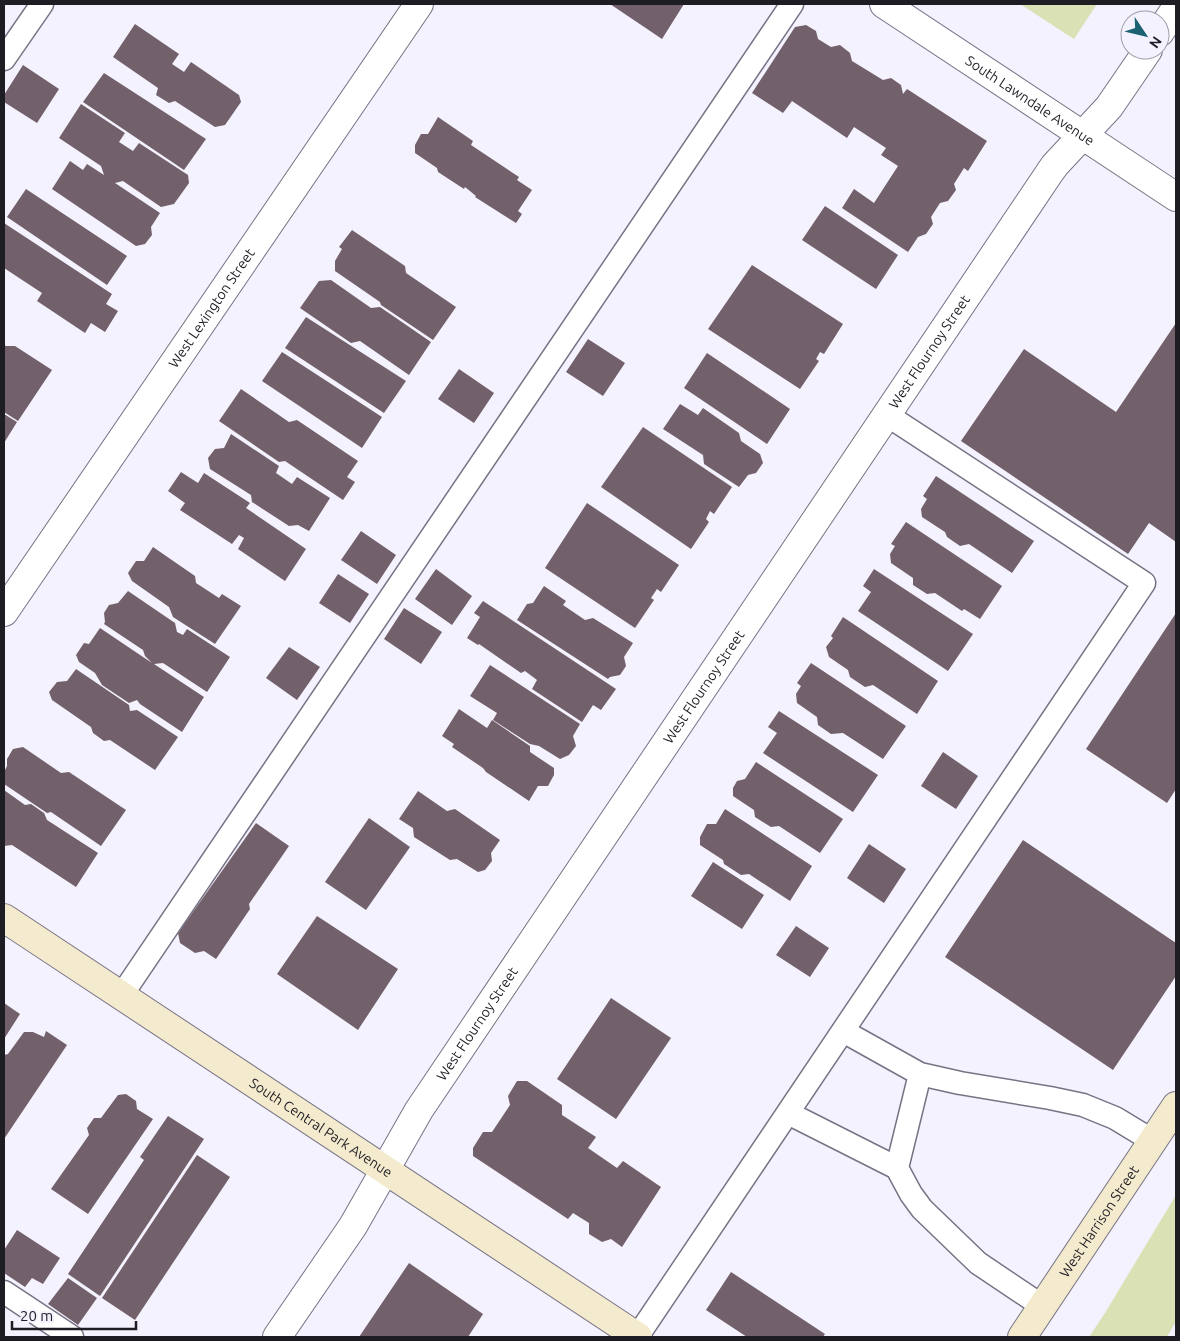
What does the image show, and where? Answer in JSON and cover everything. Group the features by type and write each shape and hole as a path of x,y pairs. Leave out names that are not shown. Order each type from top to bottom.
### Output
{"street":[{"name":"West Lexington Street","path":"4,612 419,4"},
{"name":"South Lawndale Avenue","path":"884,4 1176,197"},
{"name":"West Flournoy Street","path":"277,1337 353,1226 419,1110 1050,172 1109,106 1141,60"},
{"name":"South Central Park Avenue","path":"4,918 638,1337"},
{"name":"West Harrison Street","path":"1022,1337 1176,1106"}],"lane":[{"path":"4,59 42,4"},
{"path":"121,996 792,4"},
{"path":"638,1337 1144,583 887,415"},
{"path":"844,1031 920,1074 1083,1105 1115,1118 1153,1141"},
{"path":"897,1168 920,1074"},
{"path":"788,1113 897,1168 911,1194 922,1209 978,1263 1042,1306"},
{"path":"4,1292 72,1337"}],"green space":[{"path":"1020,4 1097,4 1074,39"},
{"path":"1176,1195 1176,1321 1167,1337 1089,1337 1105,1313"}],"building":[{"path":"610,4 684,4 662,39"},
{"path":"135,24 179,54 172,64 184,72 191,62 239,95 241,102 225,125 215,127 175,101 169,103 156,95 158,88 113,57"},
{"path":"806,25 816,31 818,39 831,47 840,45 850,53 852,61 883,80 891,78 901,85 903,94 907,89 987,141 968,171 964,168 954,184 956,190 948,201 940,203 931,217 933,224 926,234 918,237 908,252 842,208 854,189 874,203 898,166 881,155 886,148 854,127 847,138 792,101 783,113 752,93 795,27"},
{"path":"23,65 59,89 37,123 4,102 4,95"},
{"path":"104,73 206,139 184,170 83,102"},
{"path":"81,104 125,133 119,142 133,151 139,143 188,175 189,183 174,204 161,207 123,181 115,183 160,213 151,227 152,235 145,244 136,246 52,189 70,161 83,170 87,164 104,175 101,166 59,138"},
{"path":"438,117 473,141 471,145 519,177 517,180 532,190 518,211 522,214 516,223 475,197 465,187 464,189 438,172 437,168 415,153 415,145 421,134 428,134"},
{"path":"26,189 127,256 107,285 7,217"},
{"path":"825,206 898,255 876,289 802,240"},
{"path":"4,223 112,294 106,304 118,311 105,332 91,323 85,333 37,301 42,293 4,268"},
{"path":"352,230 405,266 406,273 456,307 433,340 335,271 335,261 342,249 339,247"},
{"path":"752,265 843,324 824,354 820,352 816,359 819,361 800,389 708,329"},
{"path":"331,280 371,308 380,307 431,342 409,375 360,341 351,343 300,308 319,281"},
{"path":"306,317 406,381 384,413 285,348"},
{"path":"1176,323 1176,542 1149,523 1128,554 961,441 1024,349 1116,412"},
{"path":"588,339 625,363 603,396 566,372"},
{"path":"4,345 15,346 52,370 18,421 4,412"},
{"path":"282,352 382,417 362,448 262,381"},
{"path":"707,353 790,409 767,444 684,388"},
{"path":"459,369 494,393 474,423 438,399"},
{"path":"241,389 289,422 297,420 358,461 347,477 355,482 343,500 285,461 279,462 219,421"},
{"path":"680,404 698,415 703,408 739,433 741,441 760,454 763,463 756,473 748,475 739,487 704,464 703,455 663,429"},
{"path":"4,414 17,422 4,443"},
{"path":"643,427 732,487 714,514 710,511 706,519 709,522 691,549 601,487"},
{"path":"231,434 279,466 276,473 292,484 297,477 330,498 309,531 298,525 289,526 252,502 251,495 210,469 208,458 215,449 224,448"},
{"path":"181,472 198,483 204,473 250,503 246,508 306,549 285,581 238,549 244,538 239,535 232,544 180,510 185,503 168,491"},
{"path":"936,476 1034,541 1012,573 969,544 960,546 947,537 945,532 922,517 921,509 927,499 923,496"},
{"path":"587,503 679,565 661,592 657,589 651,598 654,600 635,628 545,568"},
{"path":"906,522 1002,586 980,619 964,609 962,611 935,593 927,594 913,585 913,578 891,563 890,554 895,546 891,544"},
{"path":"361,531 396,555 377,584 341,560"},
{"path":"153,547 195,576 196,583 219,598 222,594 241,606 215,644 173,617 169,607 132,581 128,573 136,561 144,561"},
{"path":"436,569 472,596 452,625 415,599"},
{"path":"874,569 973,634 948,671 858,611 871,592 863,586"},
{"path":"338,574 369,594 350,623 319,603"},
{"path":"544,586 566,601 563,605 585,620 593,618 633,643 624,657 626,666 620,675 608,679 517,620 527,604 533,603"},
{"path":"128,591 175,623 177,632 183,635 187,629 230,657 207,692 163,663 154,664 204,697 182,732 140,704 137,700 129,703 102,685 95,673 79,662 76,655 84,643 89,644 100,628 152,663 145,656 143,650 104,624 104,613 109,605 118,603"},
{"path":"483,601 616,689 601,710 593,705 582,722 532,689 537,680 525,671 521,673 467,638 480,617 474,613"},
{"path":"404,608 442,632 421,664 384,639"},
{"path":"1176,613 1176,789 1167,803 1086,749"},
{"path":"843,617 938,681 917,714 873,685 865,687 850,677 848,670 829,657 826,647 833,638 831,636"},
{"path":"289,647 320,667 297,700 266,678"},
{"path":"811,663 906,726 883,759 843,733 831,734 818,725 817,717 797,703 796,694 801,686 797,683"},
{"path":"490,665 580,724 573,736 576,746 569,755 560,759 539,746 530,744 493,720 497,713 470,696"},
{"path":"76,669 129,705 130,711 137,710 178,737 155,770 110,740 104,741 93,733 91,727 52,700 49,692 57,682 67,681"},
{"path":"459,709 487,728 492,720 530,746 530,752 554,768 554,775 548,786 538,786 529,801 452,747 454,744 442,736"},
{"path":"779,711 878,775 853,812 763,753 777,733 768,727"},
{"path":"23,747 61,773 69,772 126,810 101,846 51,812 47,813 4,784 7,759 13,749"},
{"path":"943,752 978,776 956,809 921,786"},
{"path":"756,762 843,819 820,853 779,826 771,827 755,817 754,810 733,796 733,788 737,781 745,779"},
{"path":"4,790 25,805 31,804 44,813 47,820 98,853 76,887 12,845 4,846"},
{"path":"418,791 447,811 455,809 500,840 491,853 492,861 485,870 478,872 457,859 450,860 414,837 413,828 399,819"},
{"path":"725,809 812,866 790,901 749,874 741,875 700,845 700,837 707,824 716,824"},
{"path":"369,818 410,847 366,910 325,882"},
{"path":"256,823 289,846 249,904 250,909 216,959 204,951 195,953 180,943 178,933"},
{"path":"1023,840 1176,943 1176,976 1113,1070 945,957"},
{"path":"869,844 906,869 884,903 847,878"},
{"path":"713,862 764,895 742,929 691,896"},
{"path":"317,916 398,969 358,1030 277,974"},
{"path":"796,926 829,948 810,977 776,955"},
{"path":"611,998 671,1038 616,1119 557,1079"},
{"path":"4,1003 20,1014 4,1039"},
{"path":"46,1031 67,1045 4,1139 4,1055 8,1054 24,1032 33,1032 44,1037"},
{"path":"517,1081 527,1081 562,1105 562,1115 596,1137 588,1148 617,1168 623,1161 661,1187 622,1247 611,1239 602,1242 589,1234 589,1223 573,1213 568,1219 473,1156 473,1148 483,1132 492,1132 510,1105 508,1096"},
{"path":"126,1094 136,1101 137,1109 153,1119 88,1214 51,1189 89,1135 87,1128 94,1118 101,1118 118,1095"},
{"path":"168,1116 204,1139 100,1296 68,1274 144,1160 140,1157"},
{"path":"197,1155 230,1177 135,1320 102,1298"},
{"path":"17,1230 60,1258 43,1284 32,1278 25,1287 4,1273 4,1250"},
{"path":"409,1263 483,1314 468,1337 359,1337"},
{"path":"731,1272 825,1334 823,1337 747,1337 706,1310"},
{"path":"68,1278 97,1298 78,1325 48,1304"}]}
